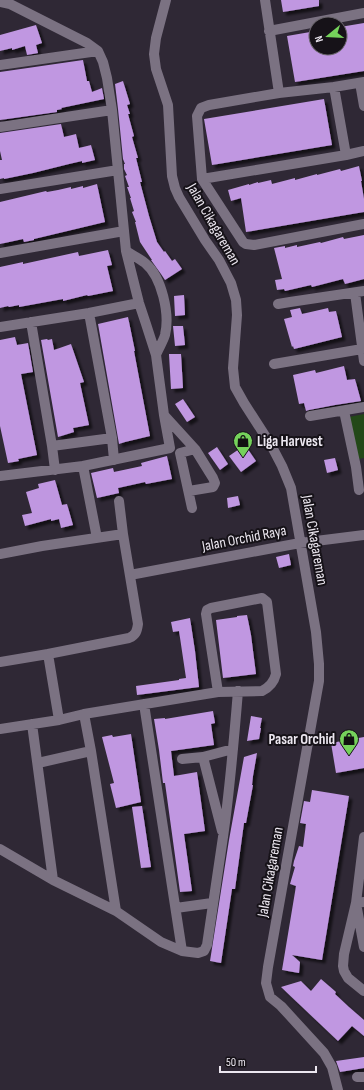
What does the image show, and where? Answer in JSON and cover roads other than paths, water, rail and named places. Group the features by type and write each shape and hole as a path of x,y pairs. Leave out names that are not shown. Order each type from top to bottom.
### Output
{"street":[{"name":"Jalan Cikagareman","path":"166,0 156,38 154,54 156,69 168,105 172,176 179,197 219,260 231,283 236,300 237,316 233,368 235,387 244,404 271,445 291,488 316,632 319,681 266,984 270,997 324,1053 332,1067 338,1090"},
{"path":"265,0 279,94"},
{"path":"0,2 10,4 87,43 98,51 103,62 112,110 126,251 139,303 156,355 170,448"},
{"path":"269,31 364,13"},
{"path":"0,65 98,51"},
{"path":"364,106 362,83 209,105 201,108 197,116 202,179 243,242 246,244 254,245 364,224"},
{"path":"334,87 346,155"},
{"path":"0,128 112,110"},
{"path":"202,179 364,151"},
{"path":"0,189 118,170"},
{"path":"0,254 124,231"},
{"path":"126,251 145,263 153,272 164,300 166,315 165,335 156,355"},
{"path":"278,304 360,292 362,349 364,360"},
{"path":"0,327 89,313 139,303"},
{"path":"89,313 112,438 114,460"},
{"path":"31,322 55,470"},
{"path":"274,364 362,349"},
{"path":"310,416 364,407"},
{"path":"344,411 360,466 359,490"},
{"path":"164,414 195,449 215,483 213,487 189,491"},
{"path":"52,446 112,438"},
{"path":"0,476 83,466 170,448 180,453 195,449"},
{"path":"180,453 192,508"},
{"path":"83,466 97,538"},
{"path":"0,662 48,654 134,636 138,629 138,624 119,501"},
{"path":"0,554 123,534"},
{"name":"Jalan Orchid Raya","path":"130,575 300,543 364,535"},
{"path":"0,729 218,692 262,691 268,688 274,681 276,674 267,602 262,598 207,610 206,614 218,692"},
{"path":"48,654 58,720"},
{"path":"0,848 53,880 116,911 161,942 182,952 204,952 207,945 223,836 234,749 238,691"},
{"path":"144,704 182,952"},
{"path":"84,714 116,911"},
{"path":"32,724 53,880"},
{"path":"182,759 203,757 234,749"},
{"path":"38,763 90,751"},
{"path":"203,757 223,836"},
{"path":"364,837 360,902 364,947"},
{"path":"360,902 344,954 343,966 348,978 364,991"},
{"path":"176,908 212,903"}],"place":[{"name":"Liga Harvest","path":"243,458"},
{"name":"Pasar Orchid","path":"349,756"}]}
